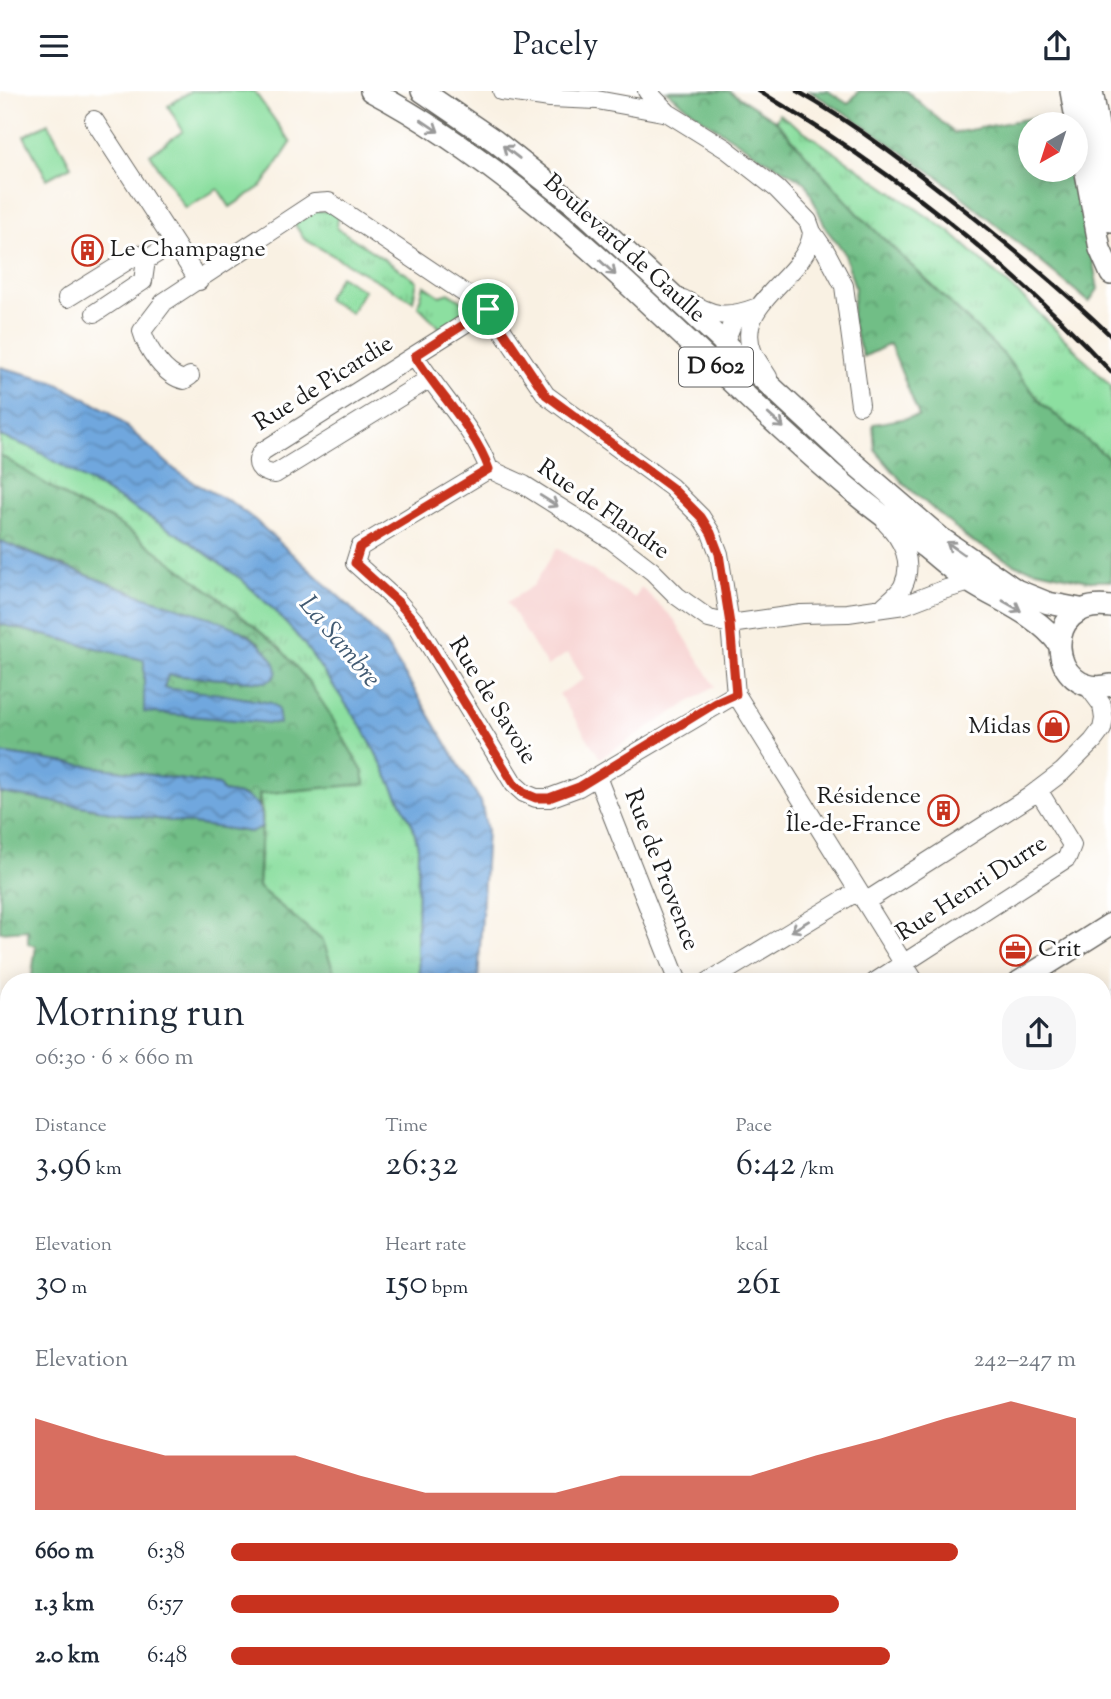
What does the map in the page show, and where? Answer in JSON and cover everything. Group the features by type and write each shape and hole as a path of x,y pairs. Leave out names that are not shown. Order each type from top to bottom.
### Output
{"main road":[{"name":"Boulevard de Gaulle","path":"371,91 413,115 497,174 589,251 858,496 970,582 1033,618 1059,643"},
{"name":"Boulevard de Gaulle","path":"422,91 465,119 535,172 618,242 849,459 942,539 1016,590 1048,603 1080,610 1090,606 1111,607"},
{"path":"1071,91 1095,123 1111,221"},
{"path":"1092,91 1100,249 1111,274"},
{"path":"1080,610 1065,625 1059,643 1062,660 1068,671 1103,689"},
{"path":"1033,973 1111,924"}],"street":[{"path":"502,91 550,98 600,95 668,113"},
{"path":"647,91 668,113 726,149 777,189 808,221 844,286 860,405"},
{"path":"94,120 199,281"},
{"path":"190,376 184,380 176,378 147,347 142,331 151,318 164,302 314,203 329,202 488,309 546,395 671,487 701,517 719,554 730,624 736,694 909,973"},
{"path":"775,389 752,352 750,327 758,307 799,263 811,243 812,232"},
{"path":"146,260 174,243"},
{"path":"67,298 138,254 146,260"},
{"path":"95,313 143,281 146,260"},
{"path":"666,289 711,314 736,315 758,307"},
{"name":"Rue de Picardie","path":"429,379 275,474 260,469 257,463 258,455 263,451 488,309"},
{"path":"722,373 724,343 736,315"},
{"path":"415,356 429,379 471,433 484,454 489,469"},
{"name":"Rue de Flandre","path":"489,469 524,485 613,541 652,571 677,596 709,619 730,624 802,614 848,613 904,605 970,582"},
{"name":"Rue de Savoie","path":"489,469 360,547 355,563 397,601 416,623 514,784 524,793 536,798 549,798 579,787 716,703 736,694"},
{"path":"858,496 894,531 909,566 902,588 883,607"},
{"path":"724,973 862,896 1038,790 1093,741 1102,729 1103,689"},
{"name":"Rue de Provence","path":"597,777 674,973"},
{"name":"Rue Henri Durre","path":"889,973 1067,858 1072,845 1038,790"}],"shaded area":[{"path":"557,548 635,598 641,587 673,618 715,686 600,758 559,694 584,679 568,653 547,666 507,602 533,586"}],"green space":[{"path":"191,91 254,91 291,143 263,185 230,207 218,189 185,208 150,154 183,131 168,106"},
{"path":"666,91 729,91 776,121 860,216 1004,355 1041,403 1111,460 1111,581 1088,581 1018,566 968,539 904,484 875,450 873,424 919,416 890,344 863,357 851,319 855,288 844,252 826,229 806,183 704,120"},
{"path":"809,91 828,91 848,104 859,91 907,91 954,133 1018,121 1018,182 1078,182 1098,289 1089,302 941,179"},
{"path":"779,114 950,232 1033,307 1111,386 1111,460 1041,403 1004,355 860,216 776,121"},
{"path":"48,123 71,166 47,179 24,136"},
{"path":"315,211 330,211 338,216 337,228 417,281 413,301 304,239 294,223"},
{"path":"340,276 364,290 351,313 326,299"},
{"path":"424,285 440,296 449,293 465,303 465,317 444,332 418,306"},
{"path":"0,436 32,448 184,538 241,579 302,641 364,730 413,826 418,846 417,953 420,973 334,973 323,941 258,887 263,817 259,794 363,772 308,681 255,627 135,535 109,518 79,505 0,455"},
{"path":"0,455 79,505 109,518 135,535 222,600 280,648 308,681 328,711 363,772 365,784 259,794 259,807 245,796 223,792 219,785 0,753 0,624 144,660 144,712 191,692 164,689 167,675 265,682 260,643 244,632 136,594 0,541"},
{"path":"0,793 114,813 250,832 261,828 258,887 323,941 334,973 32,973 36,946 28,944 28,930 0,932"}],"water":[{"name":"La Sambre","path":"0,367 53,381 109,411 174,469 231,502 255,520 347,604 385,643 481,802 487,830 479,973 420,973 417,953 418,847 413,826 364,730 302,641 241,579 184,538 32,448 0,436"},
{"path":"0,541 134,593 209,617 249,636 261,645 276,666 273,678 265,682 168,675 164,688 271,703 278,708 280,724 144,712 144,660 0,624"},
{"path":"0,753 219,785 223,792 240,795 257,805 262,818 261,828 250,832 114,813 0,793"}],"railway":[{"path":"759,91 854,152 945,219 1031,293 1111,372"},
{"path":"797,91 863,133 925,179 1040,272 1111,336"}],"place":[{"name":"Le Champagne","path":"87,250"},
{"name":"Midas","path":"1054,727"},
{"name":"Résidence Île-de-France","path":"944,811"},
{"name":"Crit","path":"1015,950"}],"route":[{"path":"488,309 546,395 671,487 701,517 715,540 719,554 730,624 736,694 716,703 579,787 549,798 536,798 524,793 514,784 416,623 397,601 355,563 360,547 489,469 484,454 471,433 429,379 415,356 488,309"}]}
